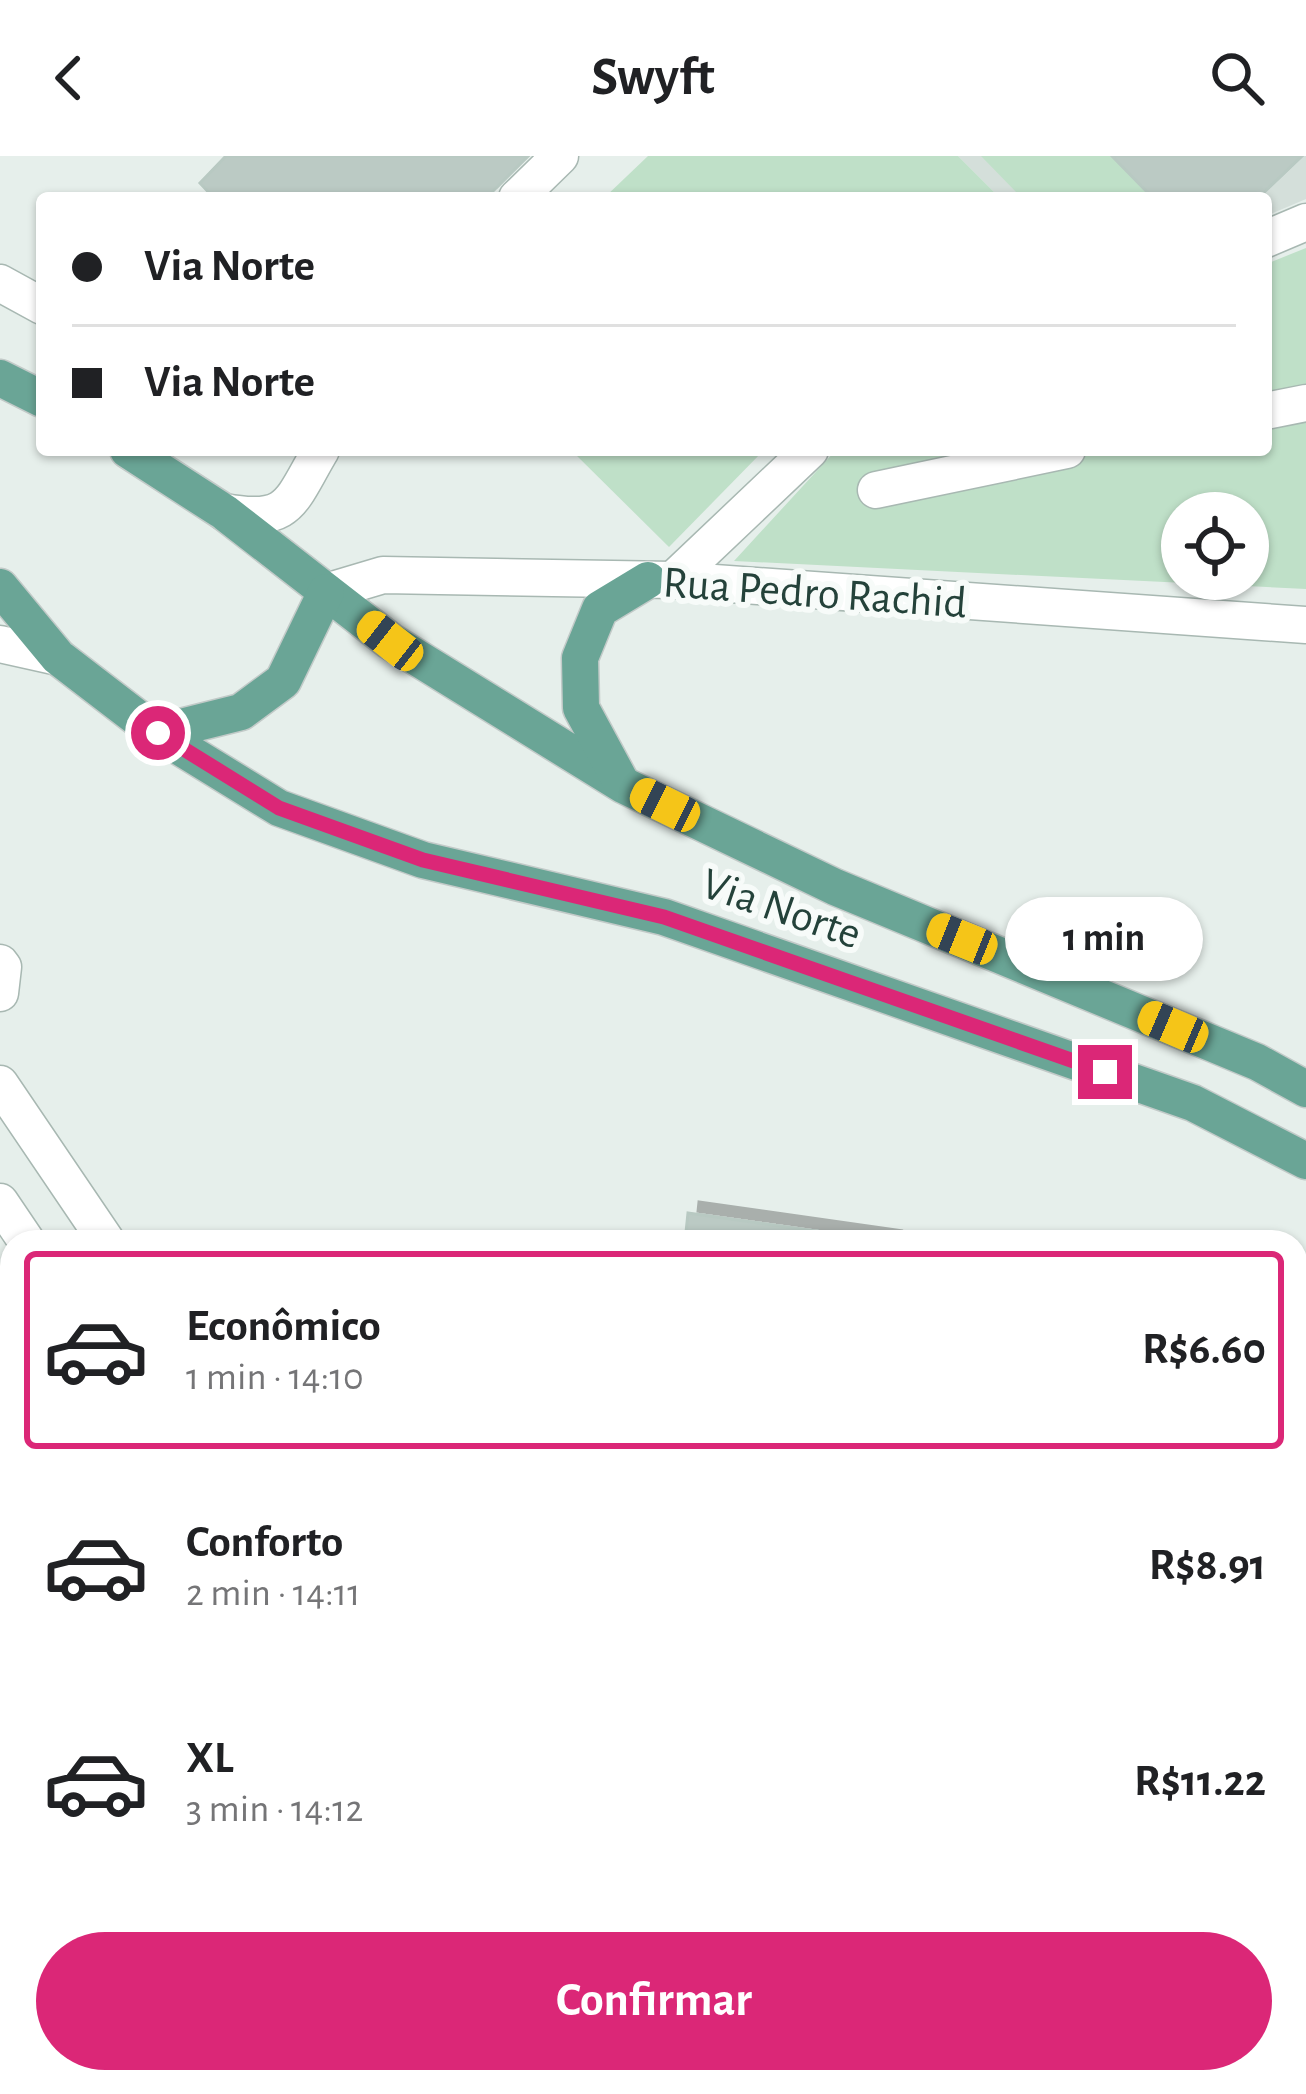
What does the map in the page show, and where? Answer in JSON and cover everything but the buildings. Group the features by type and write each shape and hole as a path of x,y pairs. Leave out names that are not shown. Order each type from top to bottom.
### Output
{"main road":[{"path":"0,377 36,396"},
{"path":"0,404 36,400"},
{"name":"Via Norte","path":"137,456 224,512 390,641 623,785 835,886 1257,1062 1306,1088"},
{"path":"623,785 581,708 580,658 600,608 660,580"},
{"name":"Via Norte","path":"0,587 58,657 158,733 279,808 423,860 664,917 1193,1102 1306,1161"},
{"path":"158,733 242,712 283,681 326,592"}],"street":[{"path":"523,192 560,156"},
{"path":"1272,236 1306,222"},
{"path":"1272,262 1306,248"},
{"path":"0,283 36,303"},
{"path":"1272,410 1306,404"},
{"path":"224,512 262,519 289,505 318,456"},
{"path":"660,580 803,456"},
{"path":"876,490 1038,456"},
{"name":"Rua Pedro Rachid","path":"326,592 383,575 660,580 1306,625"},
{"path":"0,644 58,657"},
{"path":"0,963 0,993"},
{"path":"0,1084 99,1230"},
{"path":"0,1202 19,1230"}],"shaded area":[{"path":"958,156 1306,156 1306,199 1272,213 1272,192 994,192"}],"green space":[{"path":"648,156 958,156 994,192 610,192"},
{"path":"981,156 1112,156 1147,192 1016,192"},
{"path":"1306,248 1306,589 1269,587 1269,492 1161,492 1161,582 734,561 830,456 1272,456 1272,262"},
{"path":"577,456 758,456 669,547"}],"route":[{"path":"158,733 279,808 423,860 664,917 1105,1072"}]}
